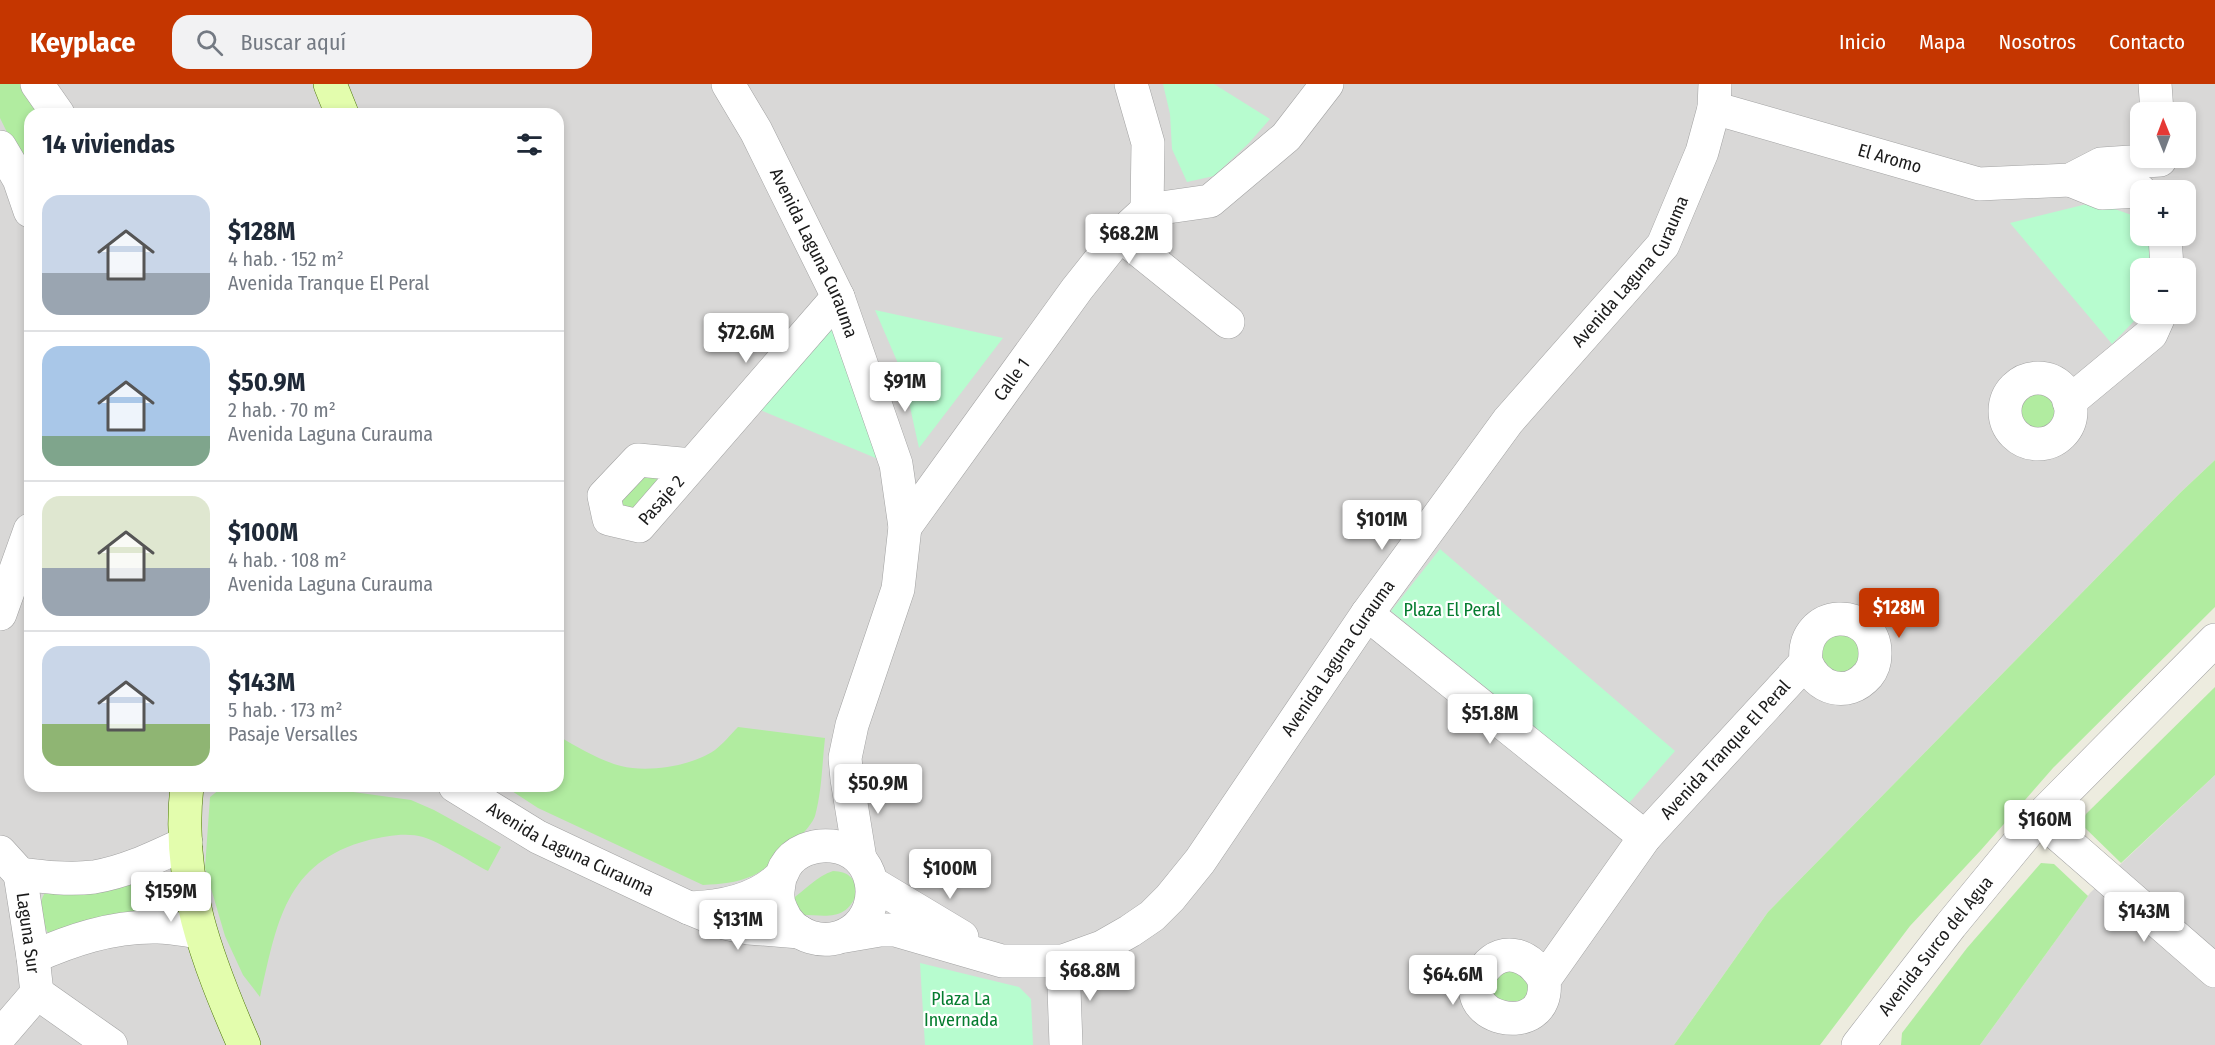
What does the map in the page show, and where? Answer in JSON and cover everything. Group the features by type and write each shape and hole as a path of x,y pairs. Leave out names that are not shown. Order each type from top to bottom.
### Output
{"street":[{"path":"38,84 54,108"},
{"path":"330,84 340,108"},
{"name":"Avenida Laguna Curauma","path":"728,84 756,131 838,297 896,464 905,527 897,589 852,725 845,758 847,779 873,899 868,914 858,927 845,936"},
{"path":"1131,84 1148,143 1147,210 1210,201 1286,137 1327,84"},
{"path":"2155,84 2156,102"},
{"name":"Avenida Laguna Curauma","path":"465,792 538,837 689,908 725,922 749,928 800,932 814,939 830,940 880,930 895,930 1002,961 1063,961 1102,947 1152,916 1200,861 1368,614 1508,421 1663,245 1702,153 1714,96"},
{"name":"El Aromo","path":"1714,96 1978,184 2070,180 2102,164 2159,178"},
{"path":"0,147 19,180 24,194"},
{"name":"El Aromo","path":"2070,180 2102,193 2130,192"},
{"name":"Calle 1","path":"905,527 1077,289 1120,235 1147,210"},
{"path":"1120,235 1228,322"},
{"name":"Pasaje 2","path":"692,465 838,297"},
{"path":"2069,402 2151,334 2156,324"},
{"path":"0,614 24,548"},
{"path":"1368,614 1645,837"},
{"name":"Avenida Surco del Agua","path":"1858,1045 1951,925 2039,818 2215,640"},
{"name":"Avenida Tranque El Peral","path":"1544,980 1645,837 1806,662"},
{"name":"Avenida Laguna Curauma","path":"689,908 720,907 741,900 780,878 786,865 795,856 819,845 847,779"},
{"path":"193,792 186,843 192,902 221,992 244,1045"},
{"path":"2039,818 2215,972"},
{"path":"10,863 54,879 95,877 143,862 186,843"},
{"path":"819,845 848,850 866,871 1002,961"},
{"name":"Laguna Sur","path":"0,1036 37,993 33,957 10,863"},
{"path":"780,878 777,893 780,909 788,922 800,932"},
{"path":"33,957 69,942 106,931 155,927 200,932"},
{"path":"1063,961 1066,1045"},
{"name":"Laguna Sur","path":"37,993 111,1045"}],"shaded area":[{"path":"0,84 2215,84 2215,460 1768,912 1674,1045 0,1045"},
{"path":"2215,775 2215,1045 1980,1045 2090,893"}],"green space":[{"path":"0,84 21,84 39,108 24,108 24,167 0,118"},
{"path":"1163,84 1214,84 1270,119 1249,143 1214,176 1187,182 1172,149 1170,114"},
{"path":"2095,202 2130,214 2130,246 2155,246 2154,258 2130,258 2131,324 2112,344 2010,223"},
{"path":"875,310 1003,338 919,448 903,375"},
{"path":"830,320 878,459 758,409"},
{"path":"2037,389 2052,396 2059,411 2052,426 2037,433 2022,426 2015,411 2022,396"},
{"path":"2215,460 2215,607 2053,768 1910,926 1820,1045 1674,1045 1768,912"},
{"path":"655,471 659,484 634,511 620,510 621,497 642,473"},
{"name":"Plaza El Peral","path":"1440,549 1675,751 1629,803 1391,611"},
{"path":"1846,632 1861,646 1858,666 1840,675 1821,664 1822,649 1827,638"},
{"path":"2215,687 2215,775 2121,863 2081,824 2086,814"},
{"path":"738,727 825,738 819,797 812,823 768,866 752,876 722,884 703,885 538,808 513,792 564,792 564,739 604,760 621,766 644,769 682,764 705,756 718,748"},
{"path":"216,792 353,792 411,800 501,847 488,871 439,844 423,837 410,835 369,840 341,850 318,864 302,880 289,899 272,945 260,997 243,975 225,936 205,868 210,797"},
{"path":"2041,863 2054,864 2088,896 1980,1045 1901,1045 1902,1033 1967,948"},
{"path":"833,871 847,874 858,891 848,908 836,915 801,915 791,900 816,880"},
{"path":"146,875 156,891 157,911 48,933 41,913 41,902 45,893"},
{"name":"Plaza La Invernada","path":"920,963 1019,987 1031,999 1033,1045 925,1045"},
{"path":"1503,969 1529,976 1529,1002 1492,1000 1492,978"}]}
